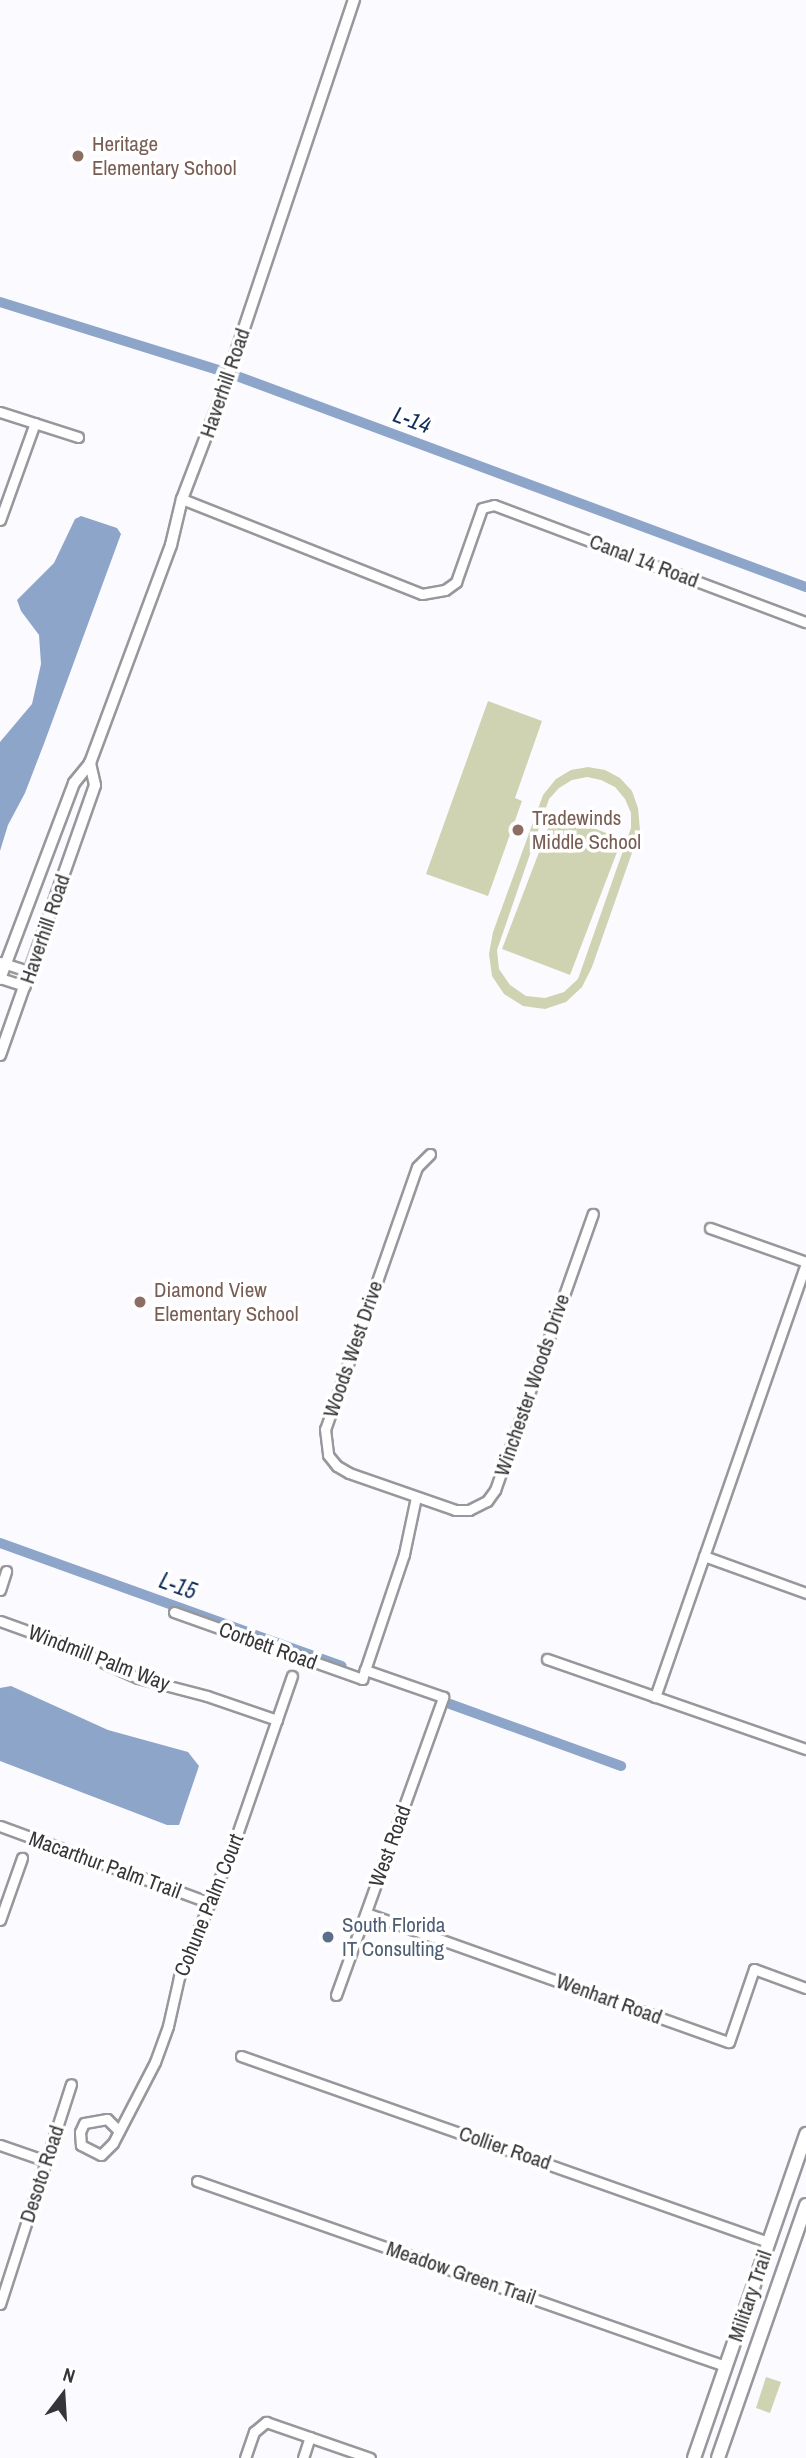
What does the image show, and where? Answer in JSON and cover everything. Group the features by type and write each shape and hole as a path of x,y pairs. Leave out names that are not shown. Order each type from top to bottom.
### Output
{"main road":[{"name":"Military Trail","path":"694,2458 806,2134"},
{"name":"Military Trail","path":"718,2458 806,2205"}],"street":[{"name":"Haverhill Road","path":"0,979 3,963 74,783 90,763 171,545 182,499 238,346 354,0"},
{"path":"0,412 78,437"},
{"path":"0,520 35,424"},
{"name":"Canal 14 Road","path":"182,499 422,594 445,590 456,582 482,508 494,505 806,622"},
{"name":"Haverhill Road","path":"0,1055 95,785 90,763"},
{"path":"3,963 30,972"},
{"path":"0,979 25,986"},
{"name":"Woods West Drive","path":"416,1497 342,1470 328,1455 324,1436 417,1167 430,1154"},
{"name":"Winchester Woods Drive","path":"416,1497 462,1511 482,1505 495,1490 593,1214"},
{"path":"656,1697 806,1263 710,1228"},
{"path":"364,1675 404,1554 416,1497"},
{"path":"704,1556 806,1593"},
{"path":"0,1590 6,1571"},
{"name":"Corbett Road","path":"174,1612 364,1675 443,1697"},
{"name":"Windmill Palm Way","path":"0,1621 58,1642 138,1678 207,1696 277,1720"},
{"path":"547,1659 806,1749"},
{"name":"Cohune Palm Court","path":"119,2131 107,2119 84,2123 80,2132 82,2145 101,2155 119,2131 155,2062 168,2026 179,1977 210,1903 292,1676"},
{"name":"West Road","path":"336,1995 443,1697"},
{"name":"Macarthur Palm Trail","path":"0,1826 210,1903"},
{"path":"0,1920 2,1908 22,1858"},
{"name":"Wenhart Road","path":"366,1913 729,2042 754,1969 806,1988"},
{"name":"Collier Road","path":"241,2056 768,2242"},
{"name":"Desoto Road","path":"0,2304 71,2084"},
{"path":"0,2145 46,2161"},
{"name":"Meadow Green Trail","path":"197,2181 725,2366"},
{"path":"245,2458 254,2432 266,2421 370,2458"},
{"path":"303,2458 310,2437"}],"green space":[{"path":"488,701 542,721 515,798 522,801 488,896 426,874"},
{"path":"588,767 605,770 620,778 632,791 638,808 640,830 592,967 582,987 566,1002 545,1009 523,1006 504,994 492,976 489,954 493,932 543,795 556,779 571,770","holes":["587,777 615,787 625,799 631,813 631,828 578,979 564,992 545,998 526,996 510,985 499,969 497,950 549,799 559,788 572,780"]},
{"path":"554,813 622,839 570,975 502,949"},
{"path":"766,2377 781,2382 770,2413 756,2408"}],"water":[{"path":"81,516 117,528 121,534 45,741 25,793 8,825 0,851 0,742 32,704 41,664 39,635 21,611 17,600 54,563 75,519"},
{"path":"11,1686 108,1730 188,1752 199,1766 179,1825 167,1825 0,1761 0,1688"}],"waterway":[{"name":"L-14","path":"0,302 234,375 806,587"},
{"name":"L-15","path":"0,1543 342,1666"},
{"name":"L-15","path":"450,1704 621,1766"}],"place":[{"name":"Heritage Elementary School","path":"78,156"},
{"name":"Tradewinds Middle School","path":"518,830"},
{"name":"Diamond View Elementary School","path":"140,1302"},
{"name":"South Florida IT Consulting","path":"328,1937"}]}
